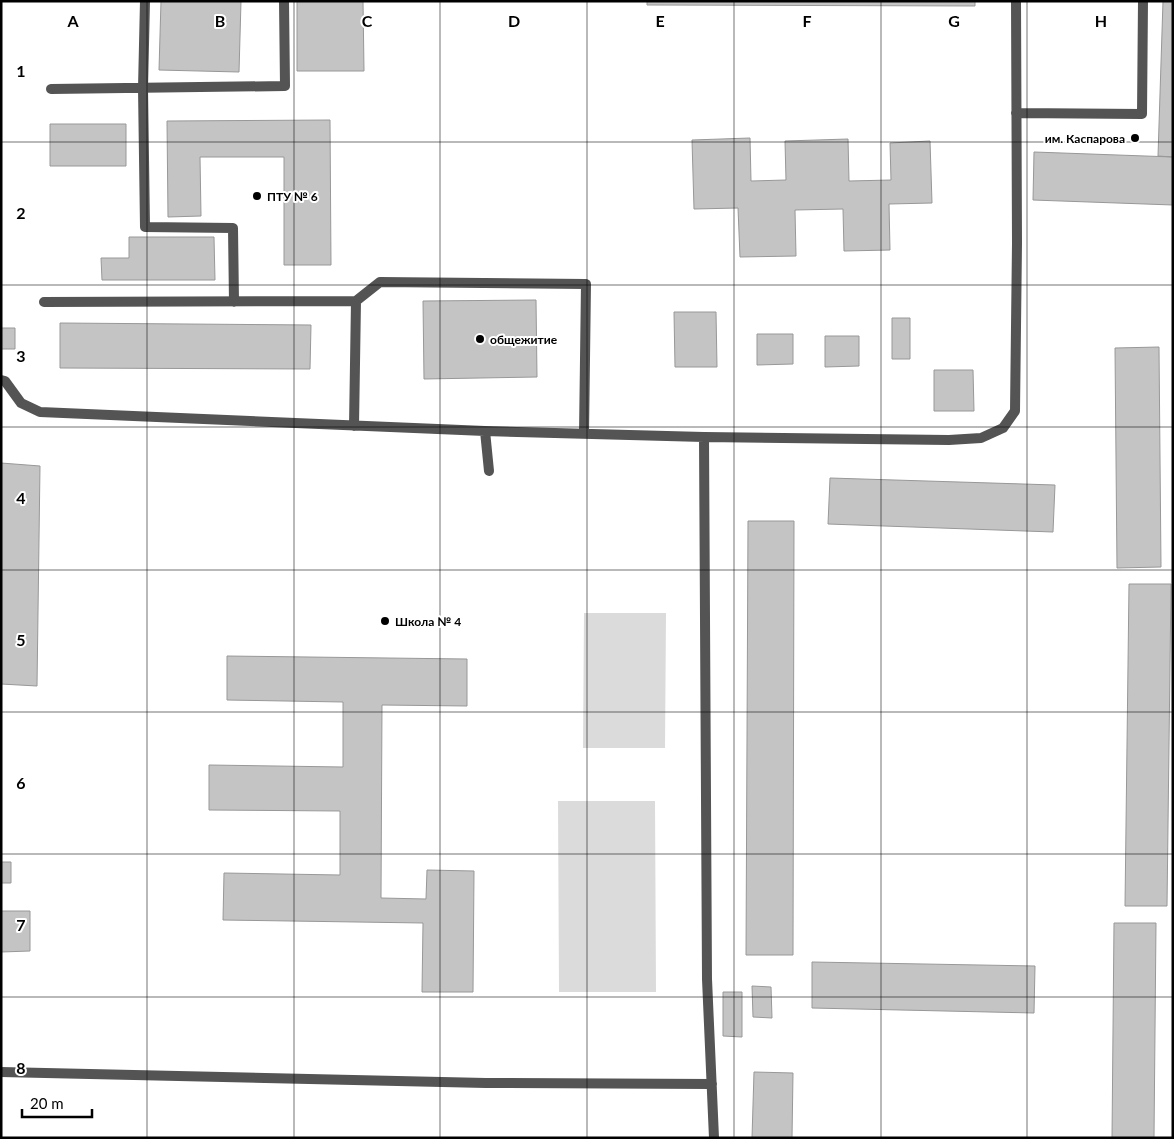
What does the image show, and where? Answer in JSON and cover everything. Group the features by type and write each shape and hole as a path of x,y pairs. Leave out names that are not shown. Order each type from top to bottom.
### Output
{"lane":[{"path":"145,1 143,88 145,227 233,228 234,302"},
{"path":"51,89 285,86 284,1"},
{"path":"1,380 5,381 21,403 40,412 584,434 949,440 981,438 1003,428 1015,411 1017,244 1016,1"},
{"path":"1016,113 1142,114 1143,1"},
{"path":"44,302 356,301 380,282 586,284 584,434"},
{"path":"354,426 356,301"},
{"path":"485,431 489,471"},
{"path":"704,437 707,979 714,1138"},
{"path":"1,1072 486,1083 712,1084"}],"shaded area":[{"path":"584,613 666,613 665,748 583,748"},
{"path":"558,801 655,801 656,992 559,992"}],"building":[{"path":"161,1 241,1 239,72 159,70"},
{"path":"297,1 363,1 364,71 297,71"},
{"path":"647,1 975,1 975,6 647,5"},
{"path":"1163,1 1173,1 1173,157 1158,156"},
{"path":"330,120 331,265 284,265 284,157 200,157 201,216 168,217 167,121"},
{"path":"50,124 126,124 126,166 50,166"},
{"path":"750,138 751,181 786,180 785,141 848,139 849,181 891,180 890,143 930,141 932,203 889,204 890,250 844,251 843,209 795,210 796,256 740,257 738,208 694,209 692,140"},
{"path":"1034,152 1173,157 1173,205 1033,200"},
{"path":"129,237 214,237 215,280 102,280 101,258 129,258"},
{"name":"общежитие","path":"536,300 537,377 424,379 423,301"},
{"path":"674,312 716,312 717,367 675,367"},
{"path":"892,318 910,318 910,359 892,359"},
{"path":"60,323 311,325 310,369 60,368"},
{"path":"1,328 15,328 15,349 1,349"},
{"path":"757,334 793,334 793,364 757,365"},
{"path":"825,336 859,336 859,366 825,367"},
{"path":"1159,347 1161,567 1117,568 1115,348"},
{"path":"934,370 973,370 974,411 934,411"},
{"path":"1,463 40,466 37,686 1,684"},
{"path":"830,478 1055,485 1053,532 828,524"},
{"path":"748,521 794,521 793,955 746,955"},
{"path":"1129,584 1171,584 1167,906 1125,906"},
{"path":"227,656 467,659 467,706 382,705 381,898 426,899 427,870 474,871 473,992 422,992 423,923 223,920 224,873 340,875 340,811 209,810 209,765 343,767 343,702 227,700"},
{"path":"1,862 11,862 11,883 1,883"},
{"path":"1,911 30,911 30,951 1,952"},
{"path":"1114,923 1156,923 1154,1138 1112,1138"},
{"path":"812,962 1035,966 1034,1013 812,1008"},
{"path":"752,986 771,987 772,1018 753,1017"},
{"path":"723,992 742,992 742,1037 723,1036"},
{"path":"754,1072 793,1073 792,1138 752,1138"}],"place":[{"name":"им. Каспарова","path":"1135,138"},
{"name":"ПТУ № 6","path":"257,196"},
{"name":"общежитие","path":"480,339"},
{"name":"Школа № 4","path":"385,621"}]}
